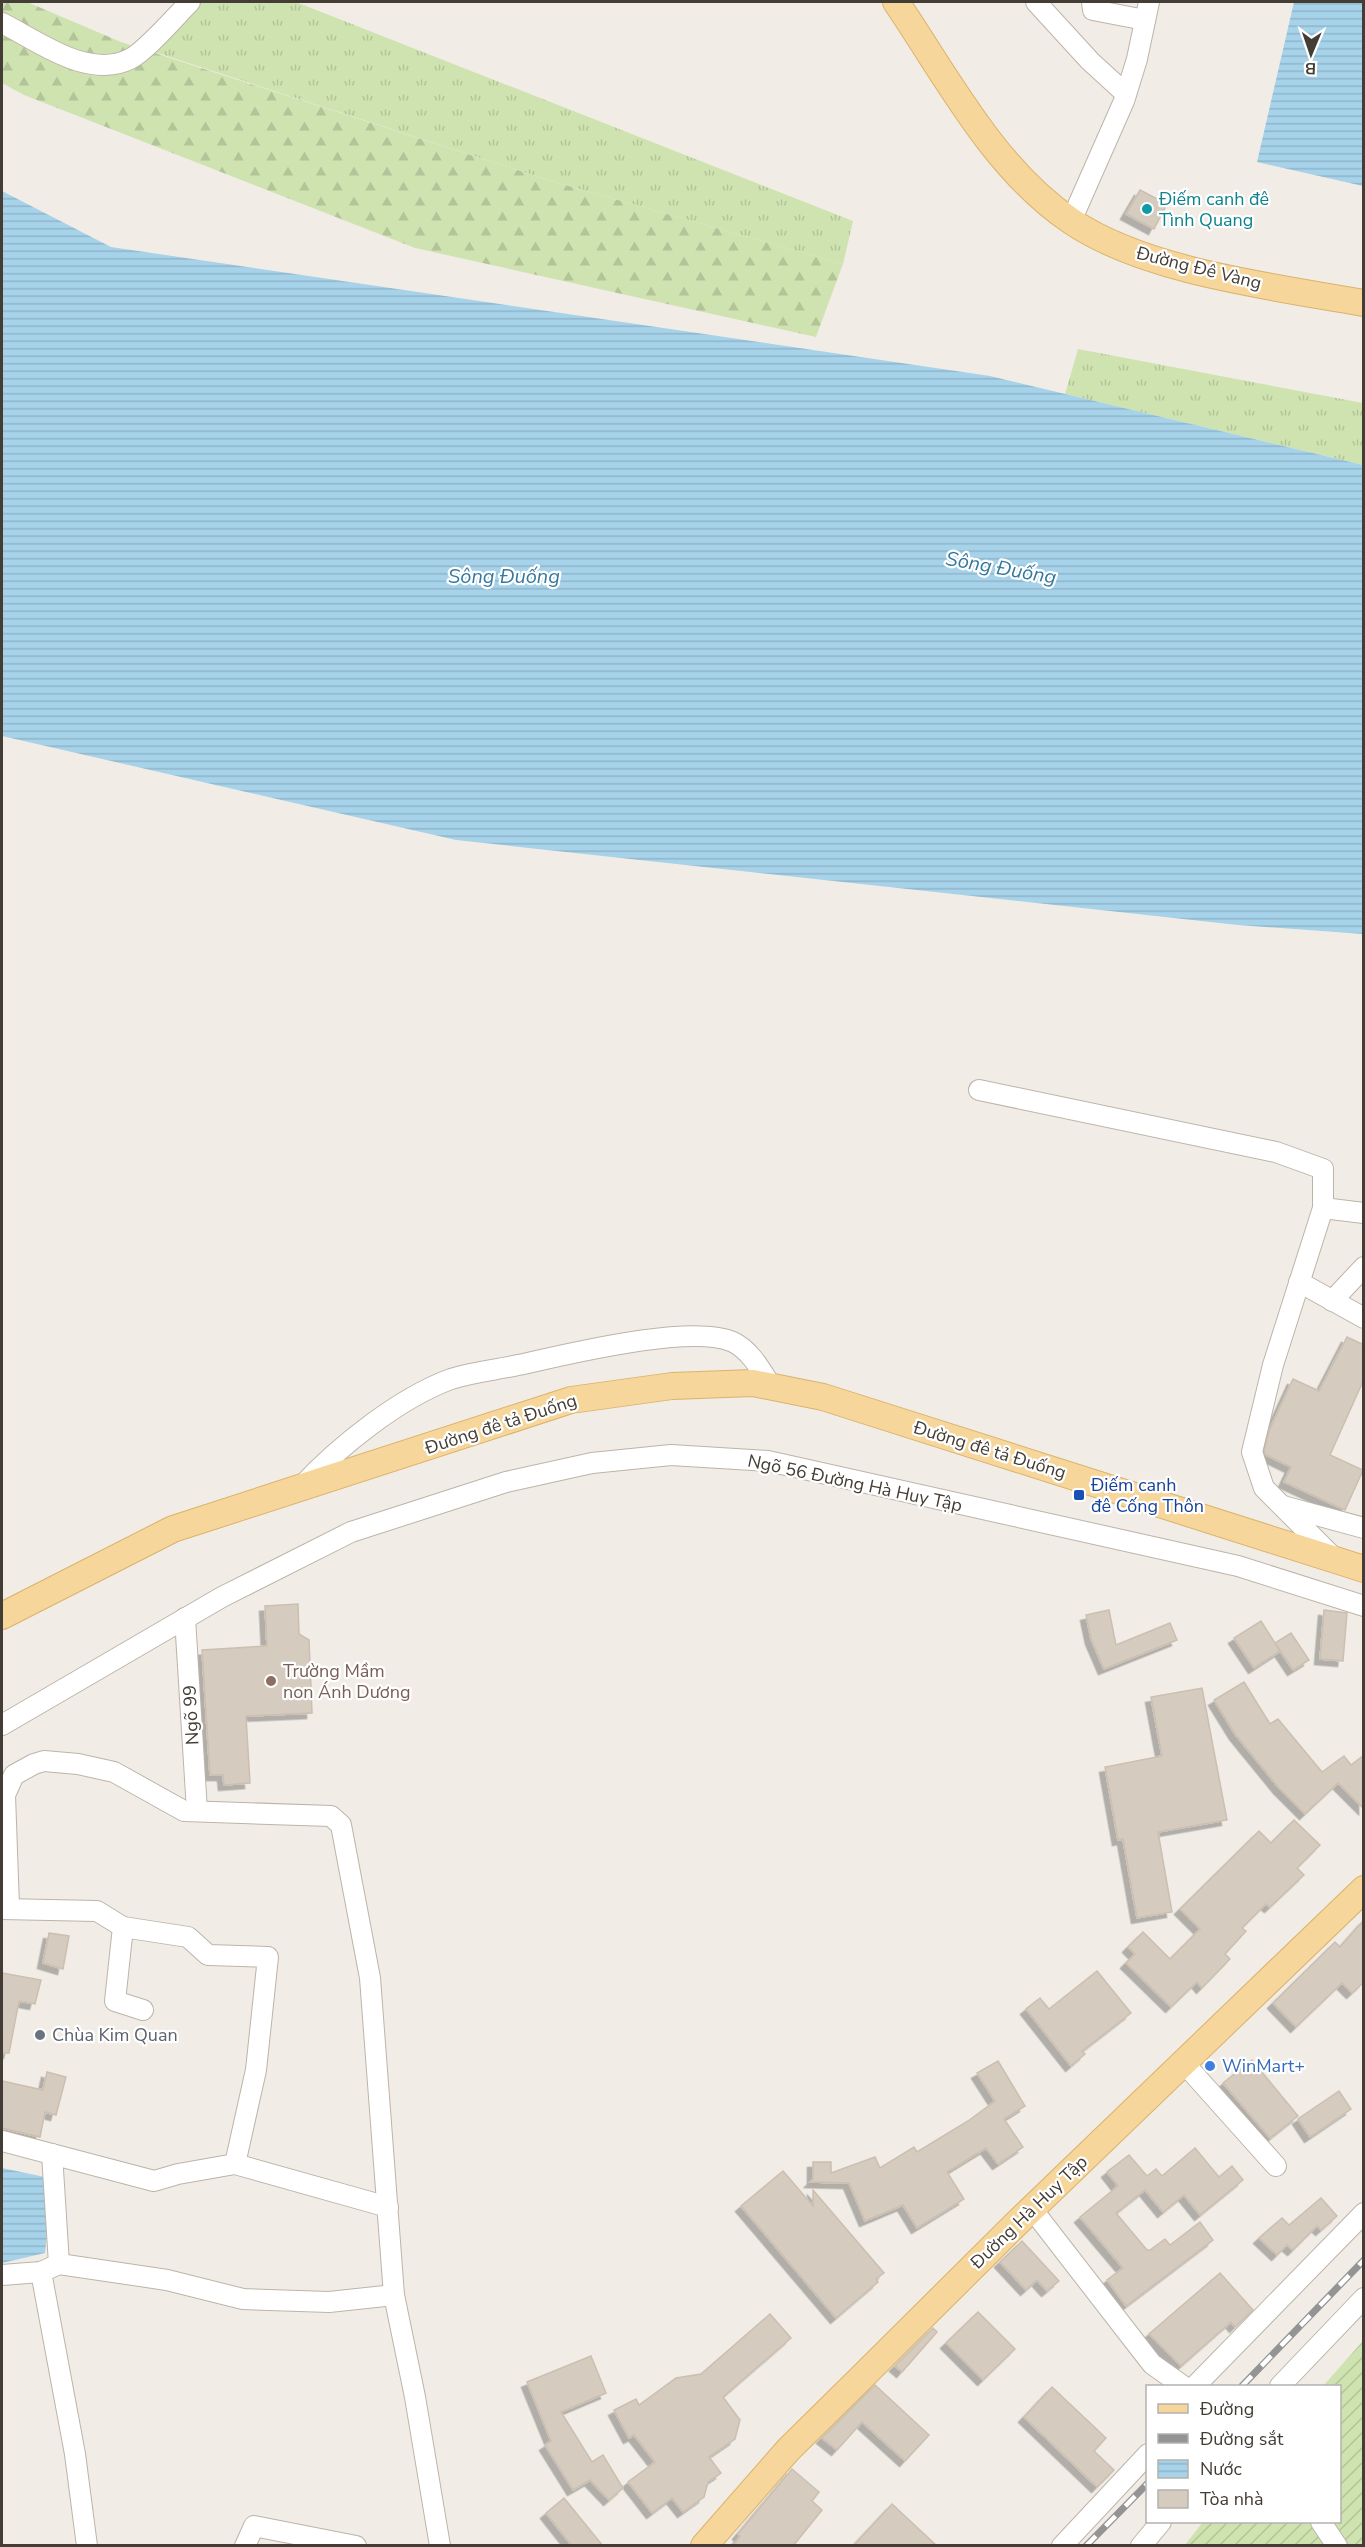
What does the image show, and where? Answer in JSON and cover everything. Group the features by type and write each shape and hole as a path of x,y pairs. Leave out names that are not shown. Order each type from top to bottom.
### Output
{"main road":[{"name":"Đường Đê Vàng","path":"896,2 1004,158 1025,182 1071,221 1105,240 1169,264 1364,303"},
{"name":"Đường đê tả Đuống","path":"2,1616 173,1529 571,1400 672,1386 753,1383 823,1397 1364,1569"},
{"name":"Đường Hà Huy Tập","path":"704,2546 788,2450 1032,2209 1364,1889"}],"street":[{"path":"2,23 77,61 108,67 132,58 190,2"},
{"path":"1036,2 1090,61 1126,94"},
{"path":"1071,221 1126,94 1147,11 1093,10 1092,2"},
{"path":"979,1090 1276,1152 1323,1169 1323,1208 1273,1365 1252,1452 1264,1488 1335,1559"},
{"path":"1323,1208 1364,1213"},
{"path":"1332,1301 1364,1267"},
{"path":"1299,1282 1364,1318"},
{"path":"299,1489 329,1456 366,1428 451,1379 615,1345 650,1340 721,1338 734,1342 746,1351 771,1386"},
{"name":"Ngõ 56 Đường Hà Huy Tập","path":"2,1725 185,1618 286,1563 351,1532 547,1471 630,1457 671,1455 768,1461 1238,1566 1364,1606"},
{"path":"1281,1505 1364,1528"},
{"name":"Ngõ 99","path":"185,1618 197,1811"},
{"path":"235,2164 256,2070 268,1957 208,1955 188,1937 123,1927 97,1911 5,1908 4,1806 8,1770 44,1761 78,1764 114,1772 184,1811 331,1816 341,1825 370,1978 393,2295 415,2397 440,2546"},
{"path":"123,1927 115,2001 143,2010"},
{"path":"1183,2062 1276,2166"},
{"path":"2,2141 154,2181 178,2174 235,2164 388,2207"},
{"path":"52,2154 50,2268 87,2546"},
{"path":"1032,2209 1152,2364 1182,2385"},
{"path":"1196,2385 1364,2212"},
{"path":"2,2275 50,2268 167,2280 243,2299 328,2302 393,2295"},
{"path":"1281,2385 1364,2298"},
{"path":"1062,2546 1146,2456"},
{"path":"1141,2546 1160,2523"},
{"path":"1322,2523 1337,2546"},
{"path":"245,2546 254,2526 356,2546"}],"green space":[{"path":"2,2 27,2 121,42 551,181 843,264 816,337 415,248 24,95 2,83"},
{"path":"190,2 296,2 853,221 843,264 551,181 142,48"},
{"path":"1078,349 1363,403 1363,465 1065,394"},
{"path":"1363,2341 1363,2545 1184,2546 1202,2523 1341,2523 1341,2385 1324,2385"}],"water":[{"path":"1294,2 1363,2 1363,186 1257,162"},
{"name":"Sông Đuống","path":"2,191 111,247 990,376 1363,465 1363,934 1238,925 456,840 2,736"},
{"path":"2,2168 45,2177 49,2215 45,2253 2,2263"}],"building":[{"name":"Điếm canh đê Tình Quang","path":"1140,190 1167,204 1154,229 1126,214"},
{"path":"1347,1337 1364,1345 1364,1379 1330,1455 1363,1470 1345,1510 1284,1482 1291,1467 1266,1455 1264,1451 1269,1431 1293,1379 1319,1391"},
{"path":"298,1604 299,1634 309,1640 312,1713 246,1716 250,1783 224,1785 223,1775 210,1775 202,1650 267,1646 265,1606"},
{"path":"1109,1610 1116,1645 1170,1623 1177,1640 1104,1669 1091,1639 1086,1615"},
{"path":"1324,1610 1347,1613 1343,1661 1320,1659"},
{"path":"1261,1621 1280,1651 1254,1668 1234,1638"},
{"path":"1291,1633 1309,1660 1293,1670 1275,1643"},
{"path":"1244,1682 1270,1724 1278,1719 1322,1772 1344,1756 1351,1765 1364,1755 1364,1809 1338,1783 1305,1814 1279,1788 1235,1734 1214,1700"},
{"path":"1202,1688 1227,1820 1158,1832 1172,1912 1137,1918 1123,1839 1118,1840 1105,1767 1162,1756 1151,1697"},
{"path":"1294,1820 1320,1845 1297,1868 1304,1875 1270,1907 1266,1904 1242,1928 1246,1931 1225,1954 1230,1959 1202,1988 1197,1982 1171,2007 1126,1963 1135,1954 1128,1947 1143,1932 1170,1959 1200,1929 1180,1909 1259,1831 1271,1843"},
{"path":"1364,1920 1364,1982 1352,1993 1342,1983 1296,2027 1273,2003 1335,1942 1340,1947"},
{"path":"49,1933 69,1936 63,1969 43,1963"},
{"path":"1097,1971 1131,2013 1082,2051 1085,2054 1071,2066 1026,2009 1040,1998 1049,2009"},
{"path":"2,1973 41,1980 35,2004 19,2001 9,2053 2,2053"},
{"path":"1252,2060 1298,2116 1270,2138 1223,2083"},
{"path":"998,2061 1025,2106 1004,2119 1023,2147 998,2164 986,2148 947,2172 964,2199 917,2228 903,2205 865,2221 849,2183 810,2182 813,2179 813,2162 831,2162 831,2173 875,2157 880,2168 914,2147 917,2152 968,2121 995,2101 977,2073"},
{"path":"47,2072 66,2077 56,2115 45,2112 40,2137 2,2128 2,2081 43,2090"},
{"path":"1339,2091 1351,2109 1310,2137 1298,2119"},
{"path":"1195,2148 1219,2177 1232,2166 1243,2180 1200,2215 1184,2195 1163,2212 1145,2190 1116,2213 1147,2250 1165,2239 1170,2245 1200,2222 1213,2240 1126,2306 1107,2280 1123,2268 1080,2217 1118,2186 1107,2172 1129,2155 1147,2176 1156,2169 1162,2176"},
{"path":"783,2171 813,2206 813,2190 884,2273 876,2279 878,2282 836,2318 741,2206"},
{"path":"1321,2198 1337,2216 1321,2230 1317,2226 1293,2250 1287,2245 1277,2255 1259,2238 1282,2218 1289,2225"},
{"path":"1022,2241 1059,2281 1047,2291 1037,2280 1026,2290 1000,2262"},
{"path":"1220,2273 1253,2310 1235,2327 1231,2322 1181,2366 1149,2334"},
{"path":"978,2312 1015,2349 983,2380 946,2343"},
{"path":"770,2314 791,2338 723,2397 740,2420 735,2439 709,2457 721,2473 708,2482 704,2497 683,2512 672,2498 652,2513 628,2482 655,2462 634,2435 629,2438 614,2410 636,2399 639,2405 676,2378 701,2374"},
{"path":"933,2328 937,2332 902,2372 895,2366"},
{"path":"591,2356 606,2393 561,2412 592,2462 603,2455 623,2488 609,2500 590,2480 573,2490 545,2445 551,2441 527,2382"},
{"path":"875,2385 929,2435 905,2461 862,2422 837,2450 822,2438"},
{"path":"1052,2387 1106,2438 1094,2451 1114,2470 1097,2487 1024,2417"},
{"path":"792,2469 819,2492 812,2501 822,2510 793,2546 733,2546 740,2536 738,2534"},
{"path":"564,2498 603,2546 572,2546 546,2513"},
{"path":"892,2504 937,2546 853,2546"}],"railway":[{"path":"1243,2385 1364,2260"},
{"path":"1086,2546 1146,2485"}],"place":[{"name":"Điếm canh đê Tình Quang","path":"1147,209"},
{"name":"Điếm canh đê Cống Thôn","path":"1079,1495"},
{"name":"Trường Mầm non Ánh Dương","path":"271,1681"},
{"name":"Chùa Kim Quan","path":"40,2035"},
{"name":"WinMart+","path":"1210,2066"}]}
